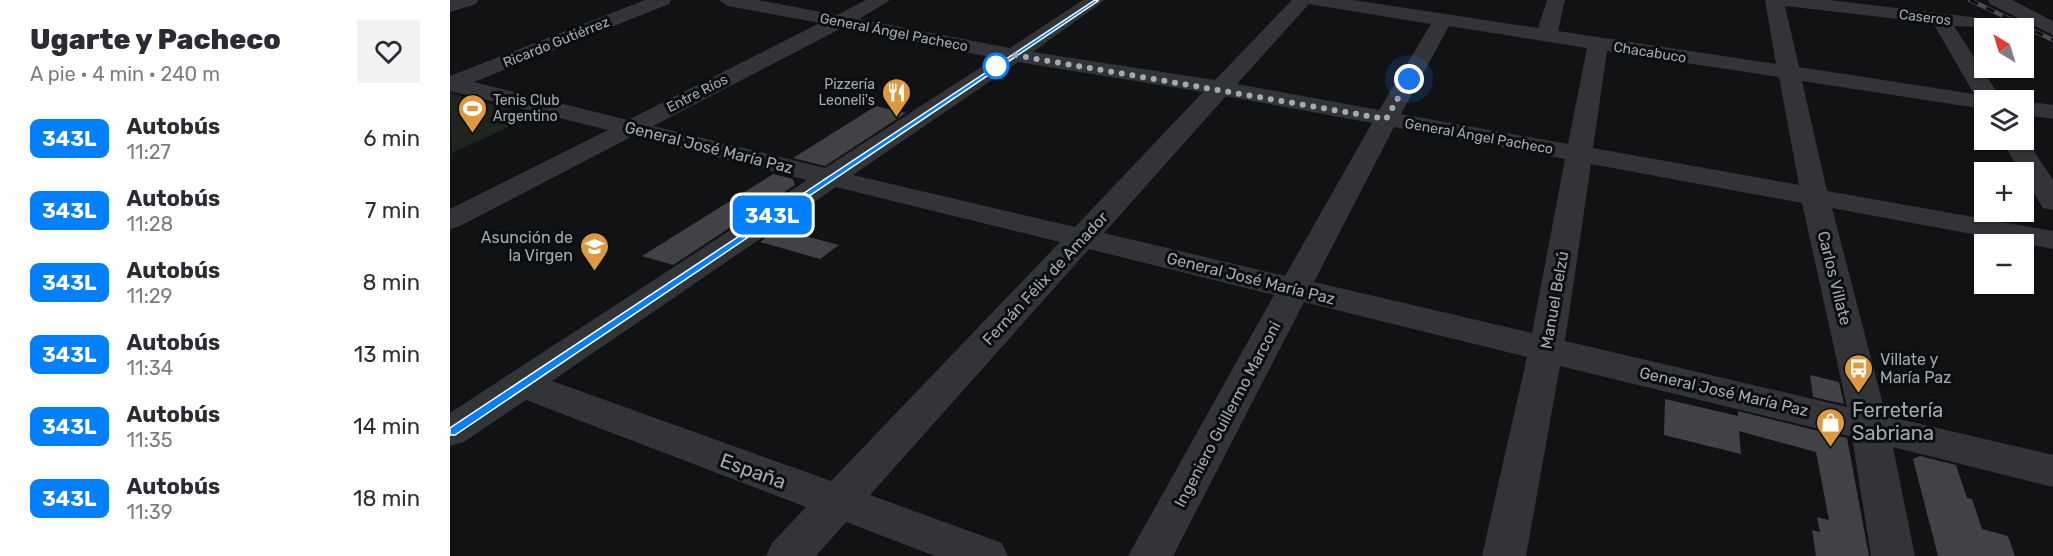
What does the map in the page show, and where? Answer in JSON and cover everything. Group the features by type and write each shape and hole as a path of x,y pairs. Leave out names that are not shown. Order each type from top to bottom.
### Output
{"street":[{"path":"450,6 469,0"},
{"name":"Ricardo Gutiérrez","path":"450,84 663,0"},
{"name":"General Ángel Pacheco","path":"728,0 1014,55 1219,88 2053,240"},
{"name":"Entre Ríos","path":"450,220 881,0"},
{"path":"450,432 828,177 1096,0"},
{"name":"Chacabuco","path":"1319,0 1974,101"},
{"name":"Fernán Félix de Amador","path":"788,556 1219,88 1319,0"},
{"path":"1546,36 1556,0"},
{"name":"Carlos Villate","path":"1774,0 1815,197 1863,392 1893,556"},
{"name":"Caseros","path":"1781,0 1974,23"},
{"path":"1997,0 2053,29"},
{"path":"1940,19 1984,90"},
{"name":"Ingeniero Guillermo Marconi","path":"1150,556 1386,119 1443,20"},
{"name":"Manuel Belzú","path":"1504,556 1546,349 1598,44"},
{"name":"General José María Paz","path":"450,84 2053,471"},
{"path":"2034,109 2053,112"},
{"path":"2020,150 2053,202"},
{"name":"España","path":"521,384 986,556"}],"shaded area":[{"name":"Tenis Club Argentino","path":"450,93 533,116 452,153"}],"building":[{"path":"876,106 906,113 825,166 793,158"},
{"path":"773,174 793,179 795,185 673,265 642,256"},
{"path":"778,229 839,245 820,259 760,242"},
{"path":"1810,375 1839,382 1844,404 1813,397"},
{"path":"1665,399 1738,416 1738,411 1847,438 1869,556 1816,556 1812,530 1820,532 1817,517 1829,520 1816,452 1739,431 1741,454 1664,435"},
{"path":"1920,456 1956,465 1967,498 1972,499 1982,529 2008,536 2015,556 1938,556 1913,459"}],"railway":[{"path":"1970,0 2053,40"}],"bus line":[{"name":"343L","path":"450,431 1095,0"}],"place":[{"name":"Pizzería Leoneli's","path":"896,118"},
{"name":"Tenis Club Argentino","path":"472,134"},
{"name":"Asunción de la Virgen","path":"594,272"},
{"name":"Villate y María Paz","path":"1859,394"},
{"name":"Ferretería Sabriana","path":"1831,448"}],"route":[{"path":"996,66 992,69 1014,55 1219,88 1386,119 1409,79"}]}
